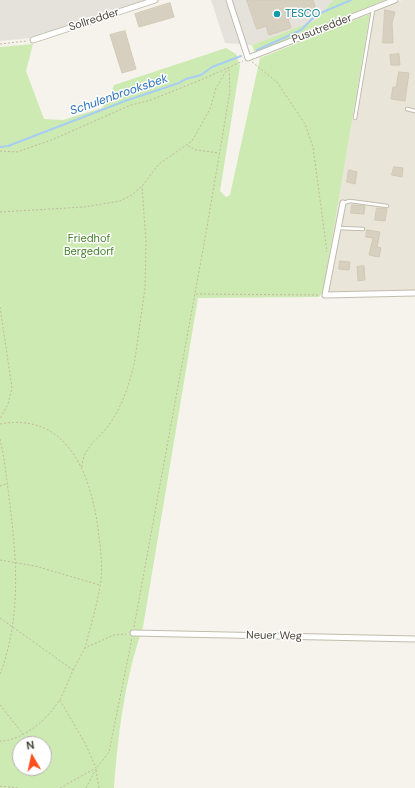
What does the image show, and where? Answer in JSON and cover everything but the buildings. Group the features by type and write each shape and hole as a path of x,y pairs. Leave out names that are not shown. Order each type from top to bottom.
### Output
{"street":[{"name":"Sollredder","path":"33,40 154,0"},
{"path":"229,0 248,58"},
{"name":"Pusutredder","path":"248,58 395,0"},
{"path":"343,203 325,295 415,294"},
{"name":"Neuer Weg","path":"133,633 415,639"}],"lane":[{"path":"355,118 373,9"},
{"path":"407,109 415,111"},
{"path":"343,203 350,201 387,206"},
{"path":"338,228 363,229"}],"path":[{"path":"0,44 33,40"},
{"path":"0,151 17,152 54,139 131,105 151,100 203,79 248,58 277,82 305,124 313,147 328,256"},
{"path":"0,212 41,211 103,204 120,201 132,195 142,186 160,164 192,141 210,109 216,88 229,67"},
{"path":"86,788 96,769 109,752 133,633 220,153 230,90 229,67"},
{"path":"187,145 196,150 220,153"},
{"path":"82,469 82,459 86,450 111,422 117,410 131,376 136,359 145,288 146,242 142,186"},
{"path":"195,294 325,295"},
{"path":"0,307 12,388 8,404 0,419"},
{"path":"0,424 14,421 32,424 49,430 62,440 75,454 92,491 101,556 100,585 85,648 60,699 37,724 23,734 6,741 0,741"},
{"path":"0,439 14,543 16,582 13,627 8,654 0,674"},
{"path":"0,486 7,484"},
{"path":"0,560 35,566 100,585"},
{"path":"0,618 73,670"},
{"path":"85,648 114,635 133,633"},
{"path":"60,699 86,745 96,769 99,788"},
{"path":"0,705 23,734"},
{"path":"60,788 96,769"},
{"path":"0,786 19,788"}],"shaded area":[{"path":"0,0 143,0 31,38 0,41"},
{"path":"211,0 333,0 316,20 252,45 225,43"},
{"path":"402,0 415,0 415,290 323,292 370,14"}],"green space":[{"path":"333,0 385,0 255,53 252,45 316,20"},
{"name":"Friedhof Bergedorf","path":"370,14 323,292 319,297 198,298 143,627 131,666 123,706 114,788 0,788 0,47 33,44 26,71 44,119 63,120 102,108 110,97 114,85 226,48 236,54 240,66 220,191 226,197 230,195 260,58"}],"waterway":[{"name":"Schulenbrooksbek","path":"257,50 301,30 316,15 351,0"},
{"name":"Schulenbrooksbek","path":"0,147 8,146 125,101 201,75 212,67 241,56"}],"place":[{"name":"TESCO","path":"277,14"}]}
